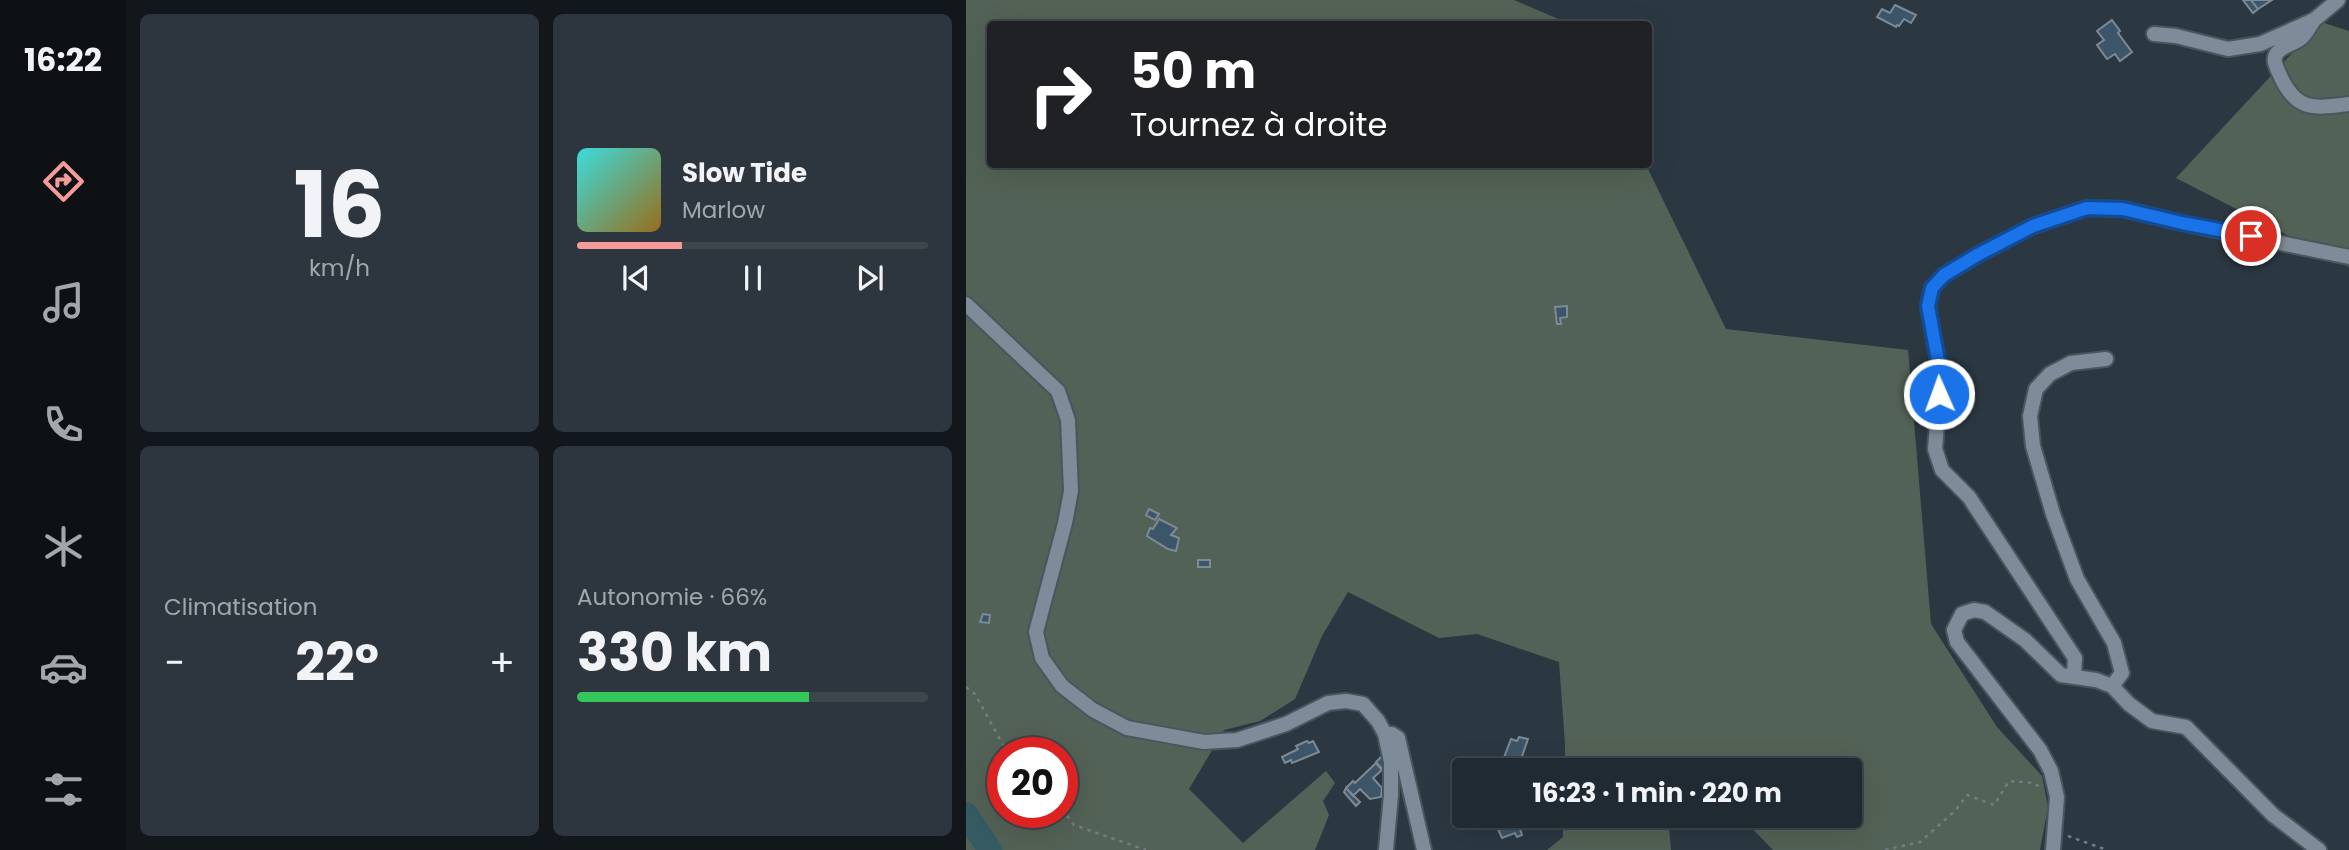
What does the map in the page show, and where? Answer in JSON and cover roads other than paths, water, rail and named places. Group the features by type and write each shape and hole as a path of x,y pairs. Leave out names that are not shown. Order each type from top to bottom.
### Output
{"street":[{"path":"2154,34 2176,36 2228,49 2260,44 2314,20 2338,0"},
{"path":"2314,20 2303,37 2274,56 2287,92 2296,100 2317,108 2349,104"},
{"path":"2074,676 2075,658 1969,497 1942,470 1935,449 1941,377 1928,306 1932,288 1944,275 2033,226 2087,208 2123,209 2349,257"},
{"path":"966,304 1058,391 1068,420 1071,491 1036,632 1042,658 1062,686 1093,710 1127,728 1203,742 1237,740 1286,724 1328,703 1346,701 1363,704 1385,734 1391,762 1386,850"},
{"path":"2106,359 2071,363 2050,373 2036,389 2030,415 2034,446 2053,514 2077,579 2114,643 2122,673 2112,686"},
{"path":"2053,850 2057,801 2052,771 2040,750 1957,642 1954,630 1962,614 1973,610 1985,612 2025,640 2061,675 2096,680 2112,686 2129,704 2152,721 2186,727 2273,815 2319,850"},
{"path":"1385,734 1398,738 1424,850"}],"waterway":[{"path":"966,814 990,850"}]}
